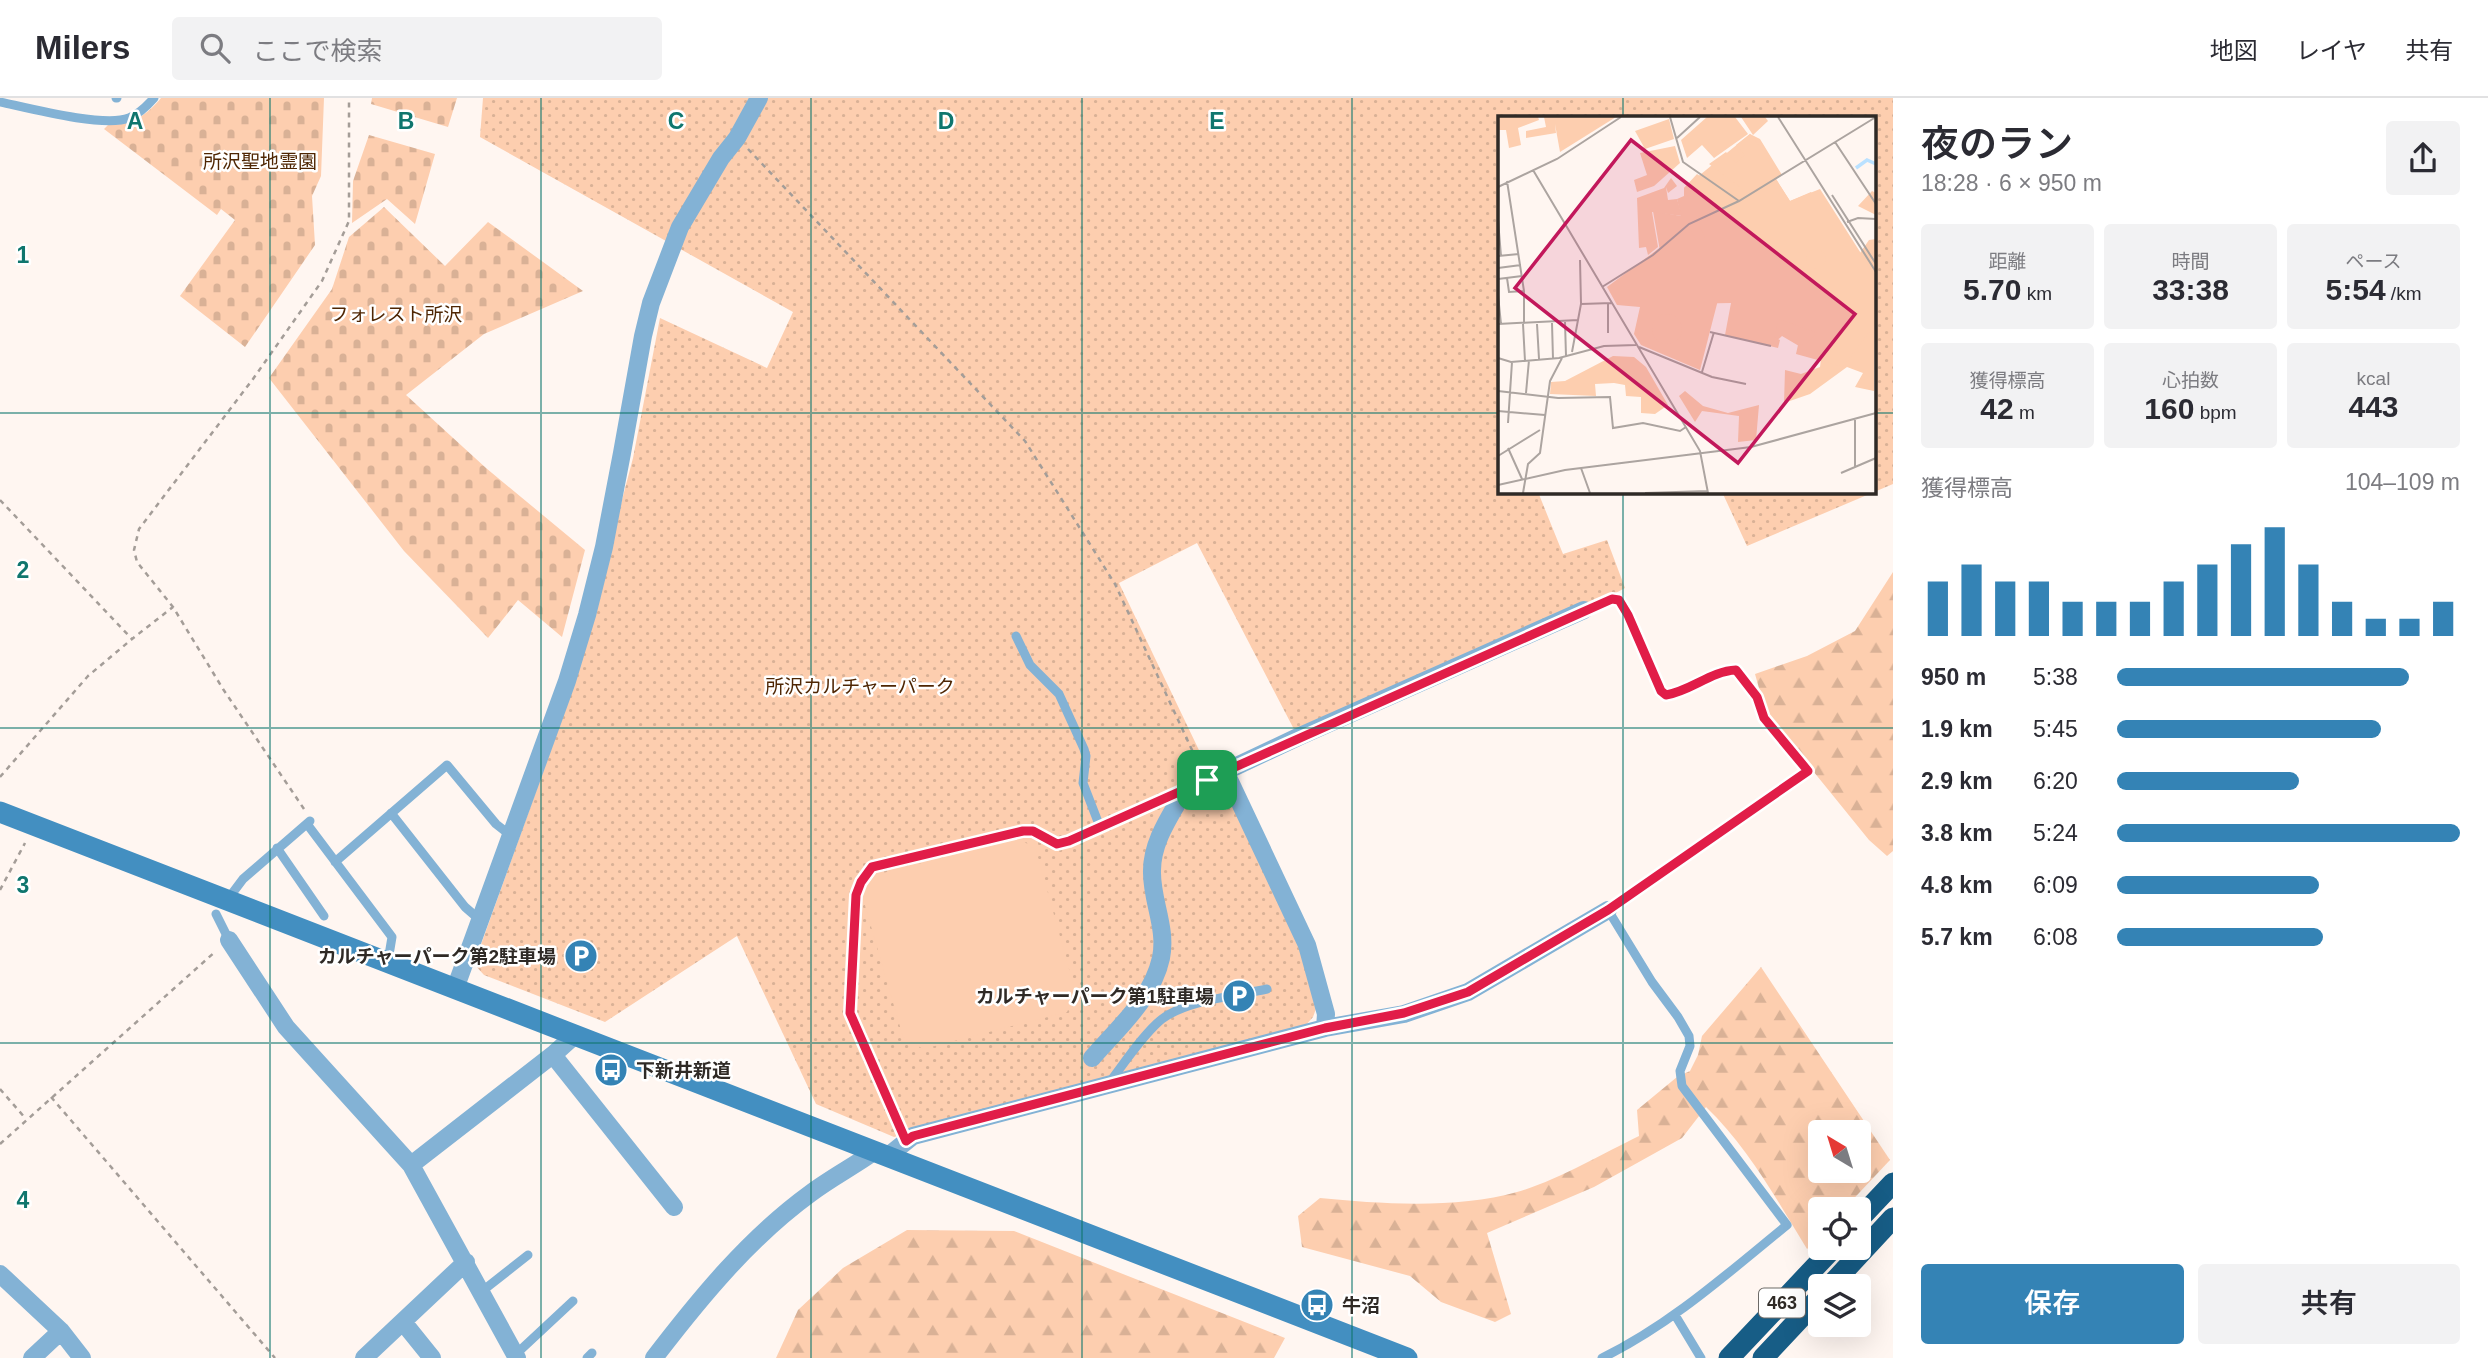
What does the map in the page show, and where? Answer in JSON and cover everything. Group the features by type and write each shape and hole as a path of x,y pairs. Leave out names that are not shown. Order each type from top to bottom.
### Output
{"highway":[{"path":"1871,1206 1893,1183"},
{"name":"463","path":"1841,1274 1893,1218"},
{"name":"463","path":"1729,1358 1822,1260"},
{"name":"463","path":"1763,1358 1808,1310"}],"street":[{"path":"455,989 568,681 587,615 604,547 651,303 680,227 721,158 737,138 758,98"},
{"path":"1207,780 1584,610"},
{"path":"1225,771 1307,945 1326,1014 1325,1028"},
{"path":"1092,1058 1144,997 1157,968 1161,956 1162,934 1153,884 1154,855 1159,835 1185,790"},
{"path":"0,812 222,907 388,962 1407,1358"},
{"path":"654,1358 703,1294 752,1244 811,1193 913,1136 1325,1028 1404,1013 1468,992 1608,910"},
{"path":"229,940 286,1027 411,1165 516,1357"},
{"path":"411,1165 575,1035"},
{"path":"553,1055 674,1207"},
{"path":"364,1358 466,1262"},
{"path":"0,1274 61,1331 82,1358"},
{"path":"403,1322 432,1358"},
{"path":"32,1358 61,1331"}],"lane":[{"path":"0,102 89,119 117,120 127,119 139,112 154,98"},
{"path":"1016,636 1030,665 1059,694 1084,749 1086,756 1083,783 1100,827"},
{"path":"335,862 447,765 496,824 510,835"},
{"path":"906,1141 850,1013 856,895 861,882 872,867 1023,831 1033,831 1057,844 1069,841 1207,780"},
{"path":"391,813 465,907 480,920"},
{"path":"229,940 222,907 243,879 309,822 335,862 392,937 388,962"},
{"path":"277,848 324,916"},
{"path":"1602,1358 1630,1344 1675,1315 1787,1225 1682,1086 1680,1071 1690,1046 1689,1036 1651,982 1608,910"},
{"path":"1108,1084 1163,1018 1206,1002 1266,989"},
{"path":"481,1292 528,1255"},
{"path":"516,1357 573,1301"},
{"path":"1675,1315 1701,1358"}],"path":[{"path":"309,822 173,607 137,562 134,541 139,529 268,358 322,281 349,221 349,98"},
{"path":"737,138 1025,441 1115,584 1207,780"},
{"path":"0,500 132,639"},
{"path":"1584,610 1612,599 1619,600 1661,691 1666,695 1678,693 1726,670 1736,670 1757,697 1764,718 1808,771 1608,910"},
{"path":"0,777 88,676 173,607"},
{"path":"0,890 34,825"},
{"path":"0,1144 229,940"},
{"path":"0,1089 26,1119"},
{"path":"51,1097 275,1358"}],"green space":[{"name":"所沢聖地霊園","path":"161,98 324,98 321,176 312,196 315,245 245,347 180,296 235,220 221,209 217,215 104,129 109,124 138,118"},
{"path":"372,98 457,98 448,127 371,104"},
{"name":"所沢カルチャーパーク","path":"483,98 1893,98 1893,484 1876,491 1876,116 1498,116 1498,494 1539,494 1563,554 1607,540 1625,588 1584,610 1298,737 1197,543 1119,583 1208,769 1224,779 1303,952 1317,1006 1313,1017 1306,1025 894,1137 816,1104 737,936 605,1022 484,975 474,964 572,691 633,458 660,318 767,368 793,312 480,137"},
{"path":"369,135 435,154 415,224 387,199 352,223 353,181"},
{"name":"フォレスト所沢","path":"384,207 445,266 488,222 583,291 484,334 406,395 486,468 585,550 562,637 518,600 488,638 404,551 269,378 332,289 349,237"},
{"name":"所沢カルチャーパーク","path":"1723,494 1869,494 1747,546"},
{"path":"1893,572 1893,851 1887,856 1869,840 1766,713 1755,674 1807,656 1855,631"},
{"path":"1019,838 1036,850 1076,994 1067,1012 923,1049 903,1037 862,895 875,875"},
{"path":"1761,967 1863,1120 1808,1120 1808,1183 1868,1183 1855,1197 1808,1197 1807,1249 1749,1157 1706,1107 1682,1138 1594,1187 1487,1233 1511,1314 1495,1322 1441,1302 1410,1276 1302,1247 1298,1216 1320,1198 1419,1204 1470,1201 1517,1192 1579,1167 1639,1136 1637,1110 1677,1077 1690,1071 1698,1055 1702,1036"},
{"path":"1871,1132 1890,1160 1871,1180"},
{"path":"907,1230 1014,1231 1285,1338 1274,1358 776,1358 798,1310 843,1268"}],"place":[{"name":"カルチャーパーク第2駐車場","path":"581,956"},
{"name":"カルチャーパーク第1駐車場","path":"1239,996"},
{"name":"下新井新道","path":"611,1070"},
{"name":"牛沼","path":"1317,1305"}],"route":[{"path":"1612,599 1619,600 1628,615 1661,691 1666,695 1678,693 1726,670 1736,670 1757,697 1764,718 1808,771 1608,910 1468,992 1404,1013 1325,1028 913,1136 906,1141 850,1013 856,895 861,882 872,867 1023,831 1033,831 1057,844 1069,841 1207,780 1298,737 1612,599"}]}
